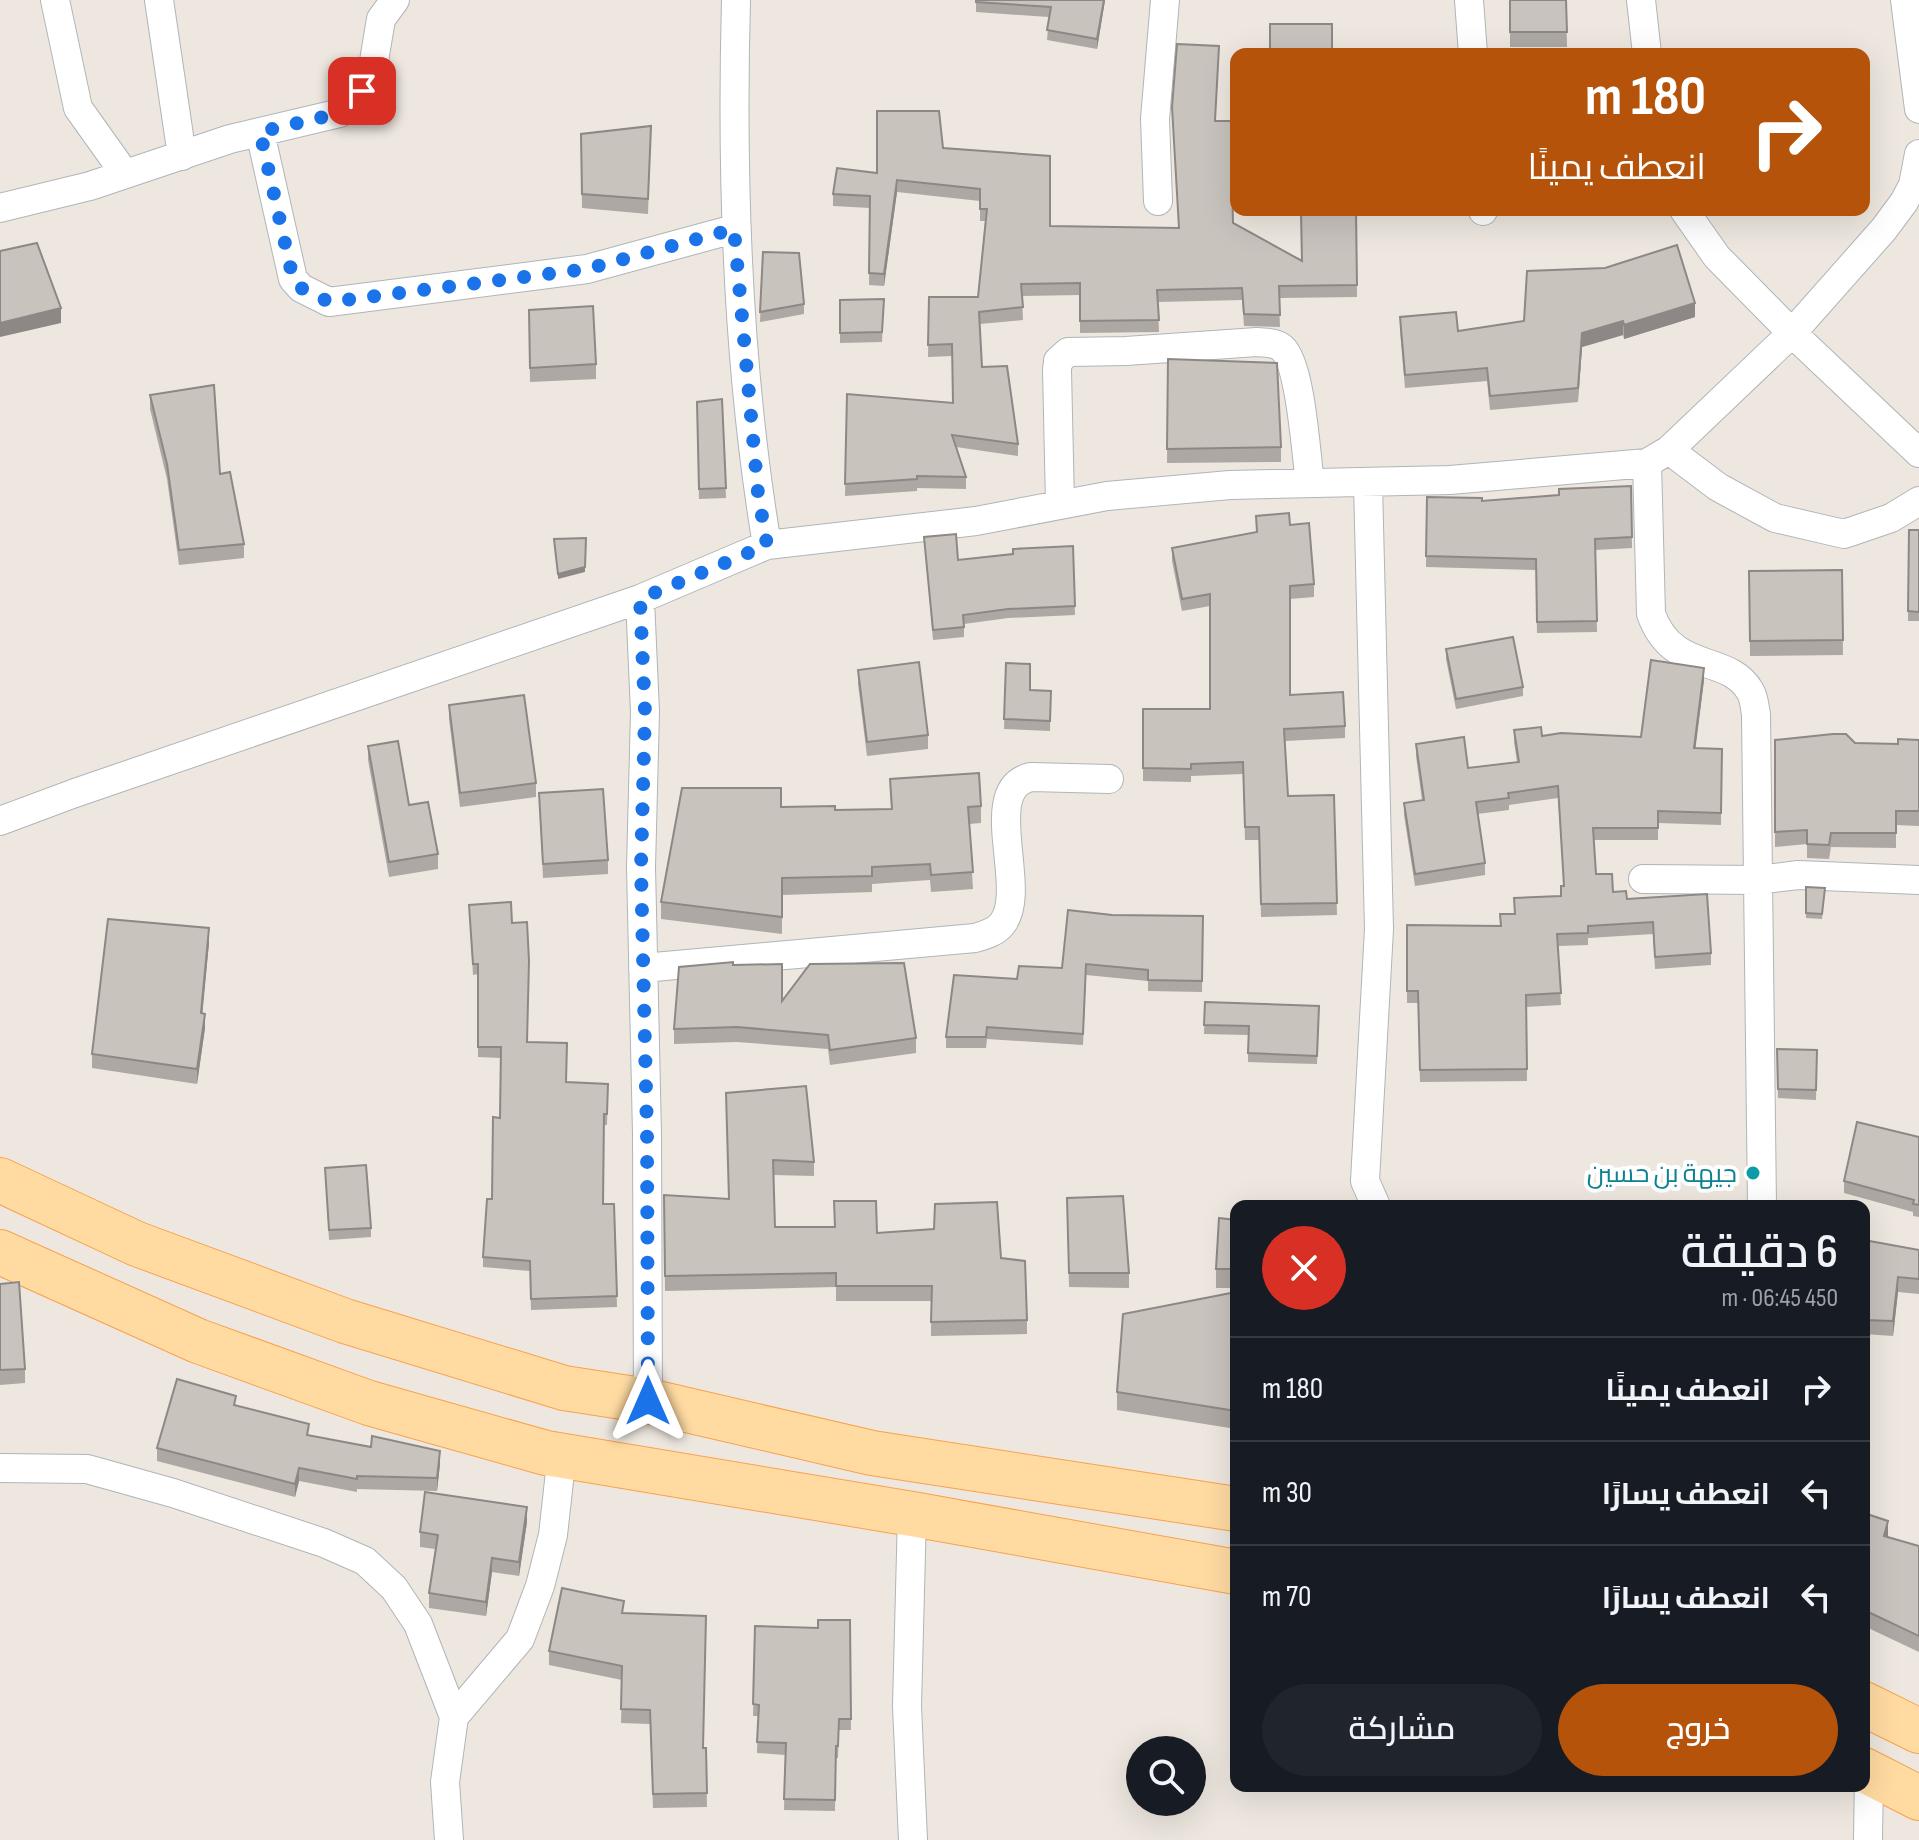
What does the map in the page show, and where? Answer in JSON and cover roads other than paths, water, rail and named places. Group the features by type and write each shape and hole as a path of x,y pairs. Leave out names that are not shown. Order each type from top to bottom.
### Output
{"main road":[{"path":"0,1180 137,1244 345,1321 564,1388 648,1401 872,1453 1230,1508"},
{"path":"0,1252 198,1341 369,1403 546,1453 1230,1571"},
{"path":"1870,1707 1919,1731"},
{"path":"1870,1773 1919,1798"}],"street":[{"path":"55,0 78,108 125,174"},
{"path":"159,0 182,156"},
{"path":"736,0 734,229 758,493 767,545"},
{"path":"1158,201 1155,119 1165,0"},
{"path":"1469,0 1473,48"},
{"path":"1641,0 1646,48"},
{"path":"1905,0 1919,109"},
{"path":"0,208 90,186 260,132 340,113 362,91 374,61 381,19 393,1"},
{"path":"260,132 293,279 301,288 329,302 587,269 734,229"},
{"path":"1762,1200 1756,715 1752,692 1740,679 1674,649 1657,630 1651,614 1658,456 1792,333 1904,202 1913,185 1919,154"},
{"path":"1688,216 1717,257 1919,453"},
{"path":"1060,504 1057,370 1058,361 1068,352 1257,342 1276,344 1283,349 1294,367 1310,483"},
{"path":"0,821 89,787 640,599 767,545 976,521 1107,496 1230,485 1450,480 1658,456 1775,518 1844,534 1891,518 1919,501"},
{"path":"1368,484 1379,929 1365,1181 1373,1200"},
{"path":"640,599 645,712 641,867 648,1401"},
{"path":"643,968 975,938 989,934 1002,925 1012,906 1006,809 1010,792 1020,780 1031,777 1109,779"},
{"path":"1643,879 1758,880 1798,875 1919,880"},
{"path":"454,1717 520,1639 540,1586 553,1535 562,1454"},
{"path":"0,1468 87,1469 189,1498 324,1543 365,1561 394,1588 418,1624 454,1717 445,1782 449,1840"},
{"path":"912,1514 907,1706 913,1840"},
{"path":"1867,1792 1868,1840"}],"place":[{"name":"جيهة بن حسين","path":"1753,1173"}]}
